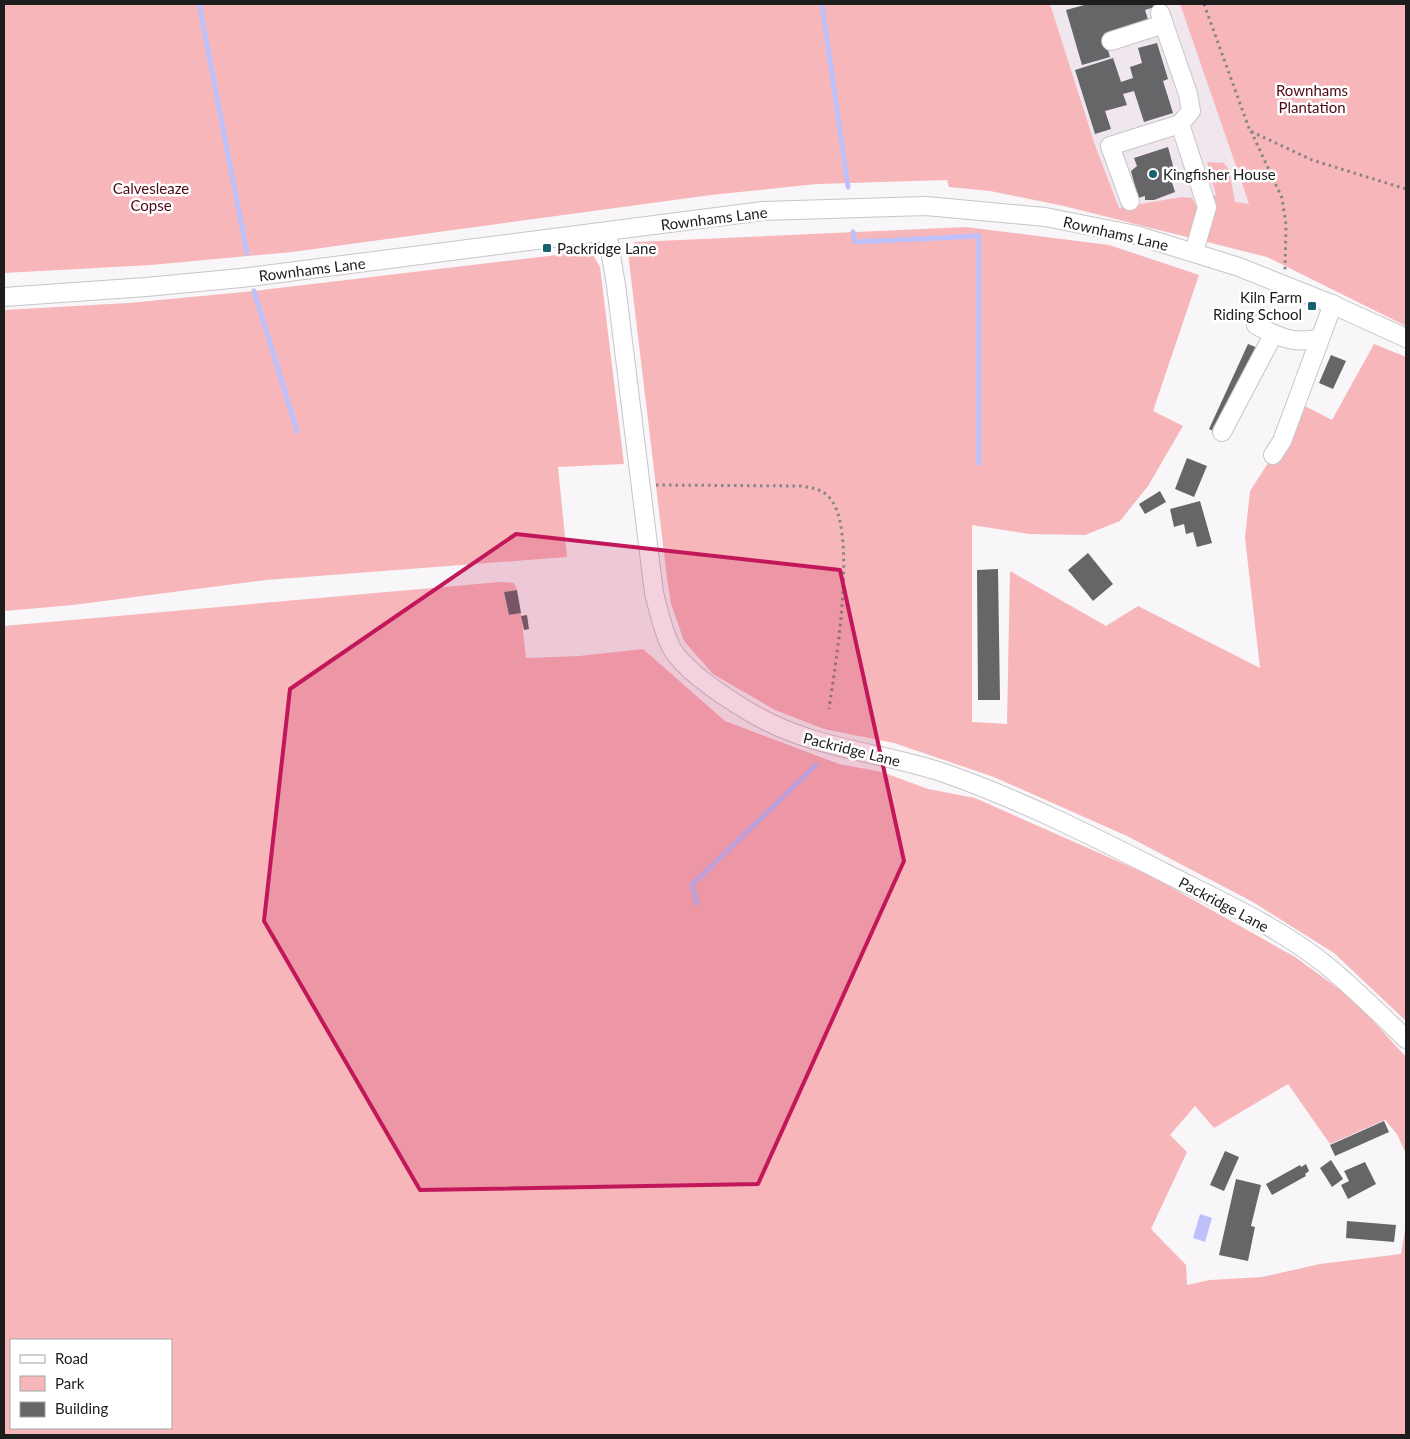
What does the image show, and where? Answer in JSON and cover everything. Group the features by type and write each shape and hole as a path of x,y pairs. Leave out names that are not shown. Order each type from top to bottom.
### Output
{"street":[{"path":"1111,41 1162,18 1188,94 1191,111 1180,124 1110,146 1130,201"},
{"path":"1180,124 1207,207 1194,252"},
{"name":"Rownhams Lane","path":"4,297 213,281 763,211 926,206 1002,211 1068,221 1136,235 1194,252 1333,304 1406,338"},
{"name":"Packridge Lane","path":"607,232 616,284 654,593 662,624 672,649 686,666 751,713 783,730 818,743 947,774 1105,842 1228,904 1325,964 1406,1039"},
{"path":"1274,455 1282,441 1333,304"},
{"path":"1256,325 1293,342 1320,338"},
{"path":"1222,432 1273,334"}],"path":[{"path":"1204,4 1250,131 1282,198 1286,225 1285,276 1280,274"},
{"path":"1250,131 1312,160 1406,189"},
{"path":"641,487 656,485 778,485 816,489 828,495 836,509 845,552 842,599 828,709"}],"highlighted area":[{"path":"516,534 840,570 904,861 758,1184 420,1190 264,921 290,689"}],"shaded area":[{"path":"1050,4 1180,4 1267,257 1133,224 1123,219 1095,145"}],"green space":[{"name":"Calvesleaze Copse","path":"4,4 1050,4 1095,145 1119,208 1181,197 1192,198 1197,208 1197,218 1191,238 1064,206 990,191 949,187 947,180 817,184 711,195 292,252 151,265 4,273"},
{"name":"Rownhams Plantation","path":"1180,4 1406,4 1406,326 1267,257 1204,241 1209,198 1216,195 1207,162 1224,163 1229,170 1235,202 1249,204"},
{"path":"966,227 1109,245 1199,275 1153,411 1183,426 1148,486 1120,521 1085,535 1029,534 972,525 972,722 1007,724 1010,571 1106,626 1138,606 1260,668 1245,538 1250,491 1305,406 1332,420 1374,344 1406,357 1406,1021 1334,953 1253,902 1127,836 994,777 894,743 824,729 775,710 713,674 684,641 671,604 667,578 628,253 635,242"},
{"path":"591,251 600,267 624,464 558,467 567,557 266,580 73,605 4,611 4,310 128,303 254,291"},
{"path":"500,582 514,583 517,590 504,592 509,615 521,613 526,658 579,656 643,649 725,721 839,764 882,772 928,789 975,798 1149,875 1295,957 1354,1000 1406,1057 1406,1154 1397,1134 1385,1120 1330,1144 1288,1084 1214,1128 1195,1106 1170,1135 1187,1152 1151,1229 1186,1265 1187,1285 1210,1280 1262,1277 1320,1264 1401,1254 1406,1225 1406,1435 4,1435 4,626"}],"water":[{"path":"1200,1214 1212,1218 1205,1242 1193,1238"}],"building":[{"path":"1088,4 1164,4 1145,10 1149,23 1104,36 1110,57 1082,65 1066,10"},
{"path":"1157,43 1168,79 1163,81 1173,113 1144,122 1134,91 1123,94 1127,105 1105,111 1111,129 1095,134 1075,70 1113,58 1121,82 1133,78 1130,67 1142,63 1138,48"},
{"name":"Kingfisher House","path":"1168,147 1176,177 1171,179 1175,192 1154,200 1145,200 1145,196 1138,198 1131,171 1137,166 1134,158"},
{"path":"1248,344 1258,348 1219,434 1209,429"},
{"path":"1331,355 1346,361 1333,389 1319,383"},
{"path":"1187,458 1207,466 1194,497 1175,489"},
{"path":"1160,491 1166,502 1145,514 1139,504"},
{"path":"1200,501 1212,543 1197,547 1193,532 1186,534 1184,524 1174,527 1170,509"},
{"path":"1088,553 1113,584 1093,601 1068,570"},
{"path":"998,569 1000,700 978,700 977,570"},
{"path":"517,590 521,613 509,615 504,592"},
{"path":"527,615 529,629 524,630 521,616"},
{"path":"1384,1121 1389,1132 1335,1156 1330,1145"},
{"path":"1225,1151 1239,1157 1224,1191 1210,1185"},
{"path":"1331,1160 1343,1179 1332,1187 1320,1168"},
{"path":"1365,1162 1376,1184 1348,1199 1341,1185 1349,1181 1344,1171"},
{"path":"1306,1164 1309,1171 1305,1174 1306,1176 1272,1195 1266,1184 1300,1165 1301,1167"},
{"path":"1236,1179 1261,1185 1251,1226 1255,1227 1248,1261 1219,1255"},
{"path":"1347,1221 1396,1225 1394,1242 1346,1238"}],"waterway":[{"path":"199,4 247,253"},
{"path":"822,4 848,187"},
{"path":"853,232 855,242 979,236 979,463"},
{"path":"254,291 297,431"},
{"path":"697,903 692,885 816,765"}],"place":[{"name":"Kingfisher House","path":"1153,174"},
{"name":"Packridge Lane","path":"547,248"},
{"name":"Kiln Farm Riding School","path":"1312,306"}]}
